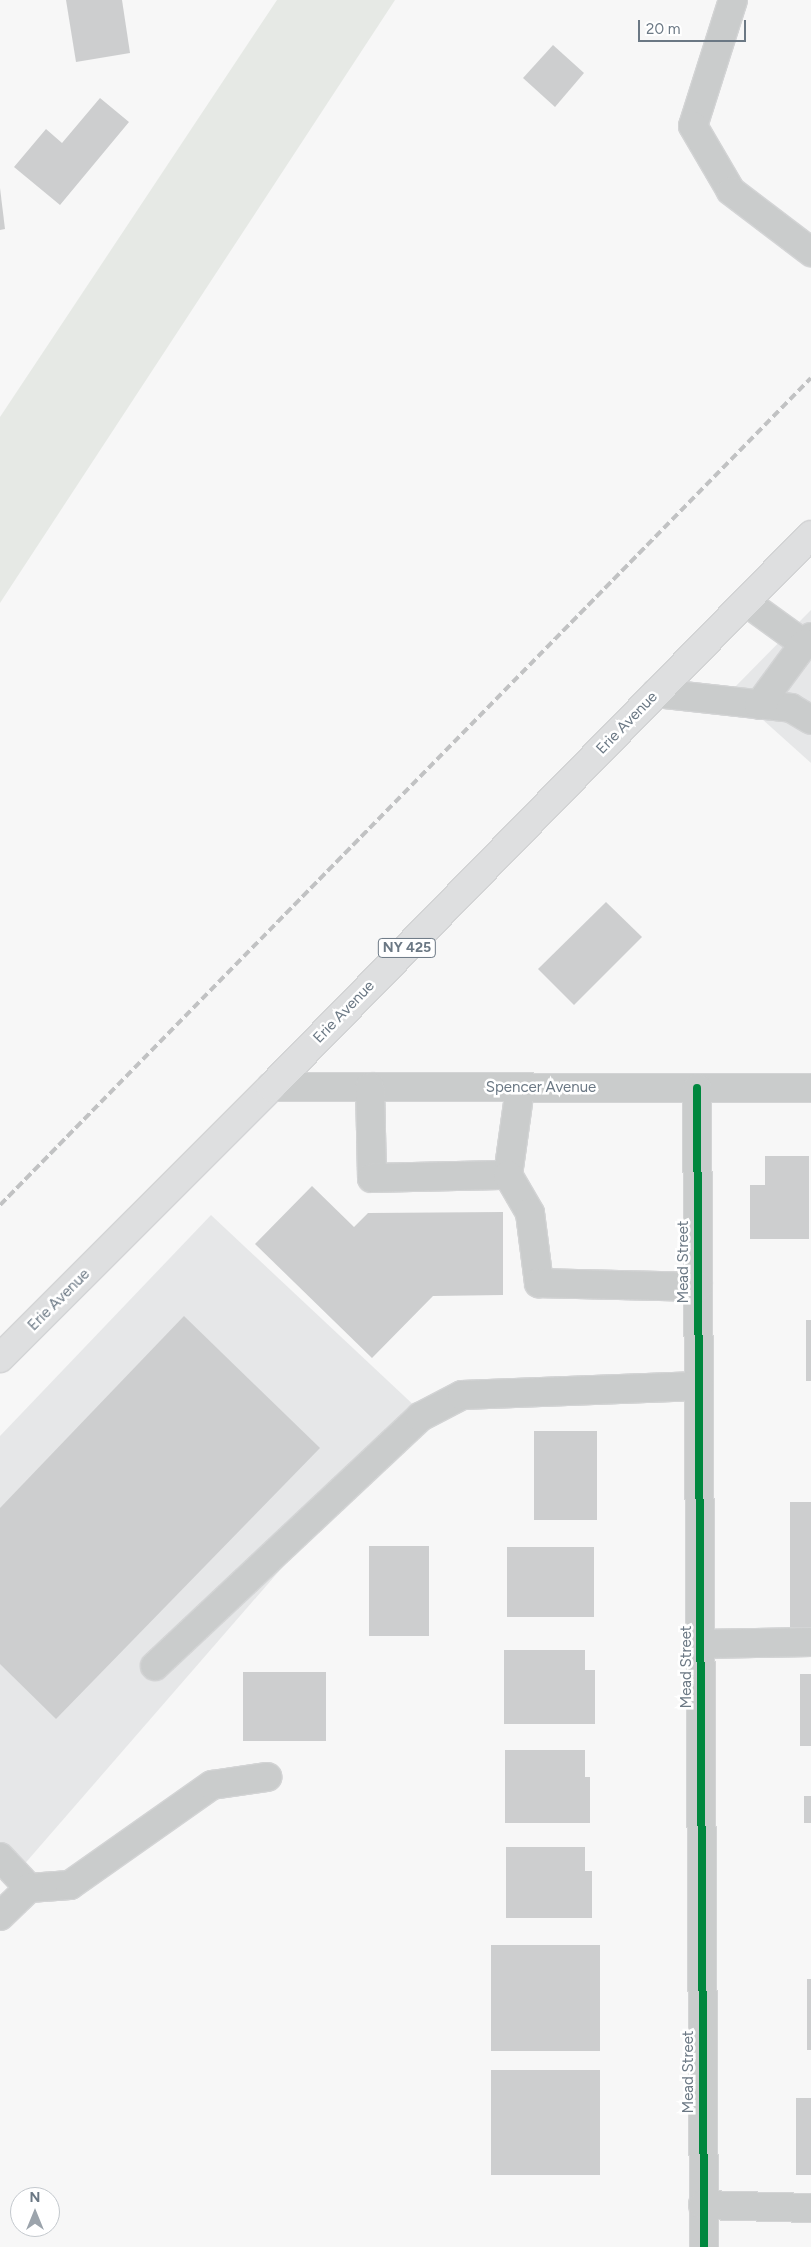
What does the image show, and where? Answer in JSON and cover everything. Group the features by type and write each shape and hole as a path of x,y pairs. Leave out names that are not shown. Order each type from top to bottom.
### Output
{"main road":[{"name":"Erie Avenue","path":"0,1358 271,1087 811,535"}],"street":[{"path":"733,0 693,126 731,190 811,252"},
{"path":"746,602 808,640 759,705"},
{"path":"656,693 791,708 811,720"},
{"name":"Spencer Avenue","path":"271,1087 811,1088"},
{"path":"370,1087 372,1178 508,1175"},
{"path":"520,1088 508,1175 530,1213 539,1283 698,1287"},
{"name":"Mead Street","path":"697,1088 704,2247"},
{"path":"155,1666 420,1417 462,1395 699,1386"},
{"path":"700,1644 811,1642"},
{"path":"0,1916 29,1888 70,1885 212,1785 267,1777"},
{"path":"0,1858 29,1888"},
{"path":"704,2205 811,2208"}],"shaded area":[{"path":"277,0 395,0 0,603 0,417"},
{"path":"811,610 811,763 731,691"},
{"path":"211,1215 419,1410 8,1883 0,1875 0,1436"}],"building":[{"path":"66,0 122,0 130,53 76,62"},
{"path":"553,45 584,73 555,107 523,78"},
{"path":"100,98 129,122 60,205 14,167 46,129 62,143"},
{"path":"0,188 5,229 0,230"},
{"path":"606,902 642,937 574,1005 538,969"},
{"path":"765,1156 809,1156 809,1239 750,1239 750,1185 765,1185"},
{"path":"312,1186 354,1227 368,1213 503,1212 503,1295 433,1296 372,1358 255,1244"},
{"path":"184,1316 320,1448 56,1719 0,1664 0,1508"},
{"path":"806,1320 811,1320 811,1381 806,1381"},
{"path":"534,1431 597,1431 597,1520 534,1520"},
{"path":"790,1502 811,1502 811,1628 790,1628"},
{"path":"369,1546 429,1546 429,1636 369,1636"},
{"path":"507,1547 594,1547 594,1617 507,1617"},
{"path":"504,1650 585,1650 585,1670 595,1670 595,1724 504,1724"},
{"path":"243,1672 326,1672 326,1741 243,1741"},
{"path":"800,1674 811,1674 811,1746 800,1746"},
{"path":"505,1750 585,1750 585,1777 590,1777 590,1823 505,1823"},
{"path":"804,1796 811,1796 811,1823 804,1823"},
{"path":"506,1847 585,1847 585,1871 592,1871 592,1918 506,1918"},
{"path":"491,1945 600,1945 600,2051 491,2051"},
{"path":"807,1979 811,1979 811,2050 807,2050"},
{"path":"491,2070 600,2070 600,2175 491,2175"},
{"path":"796,2098 811,2098 811,2175 796,2175"}],"railway":[{"path":"0,1205 811,378"}],"cycle path":[{"path":"697,1088 704,2247"}]}
